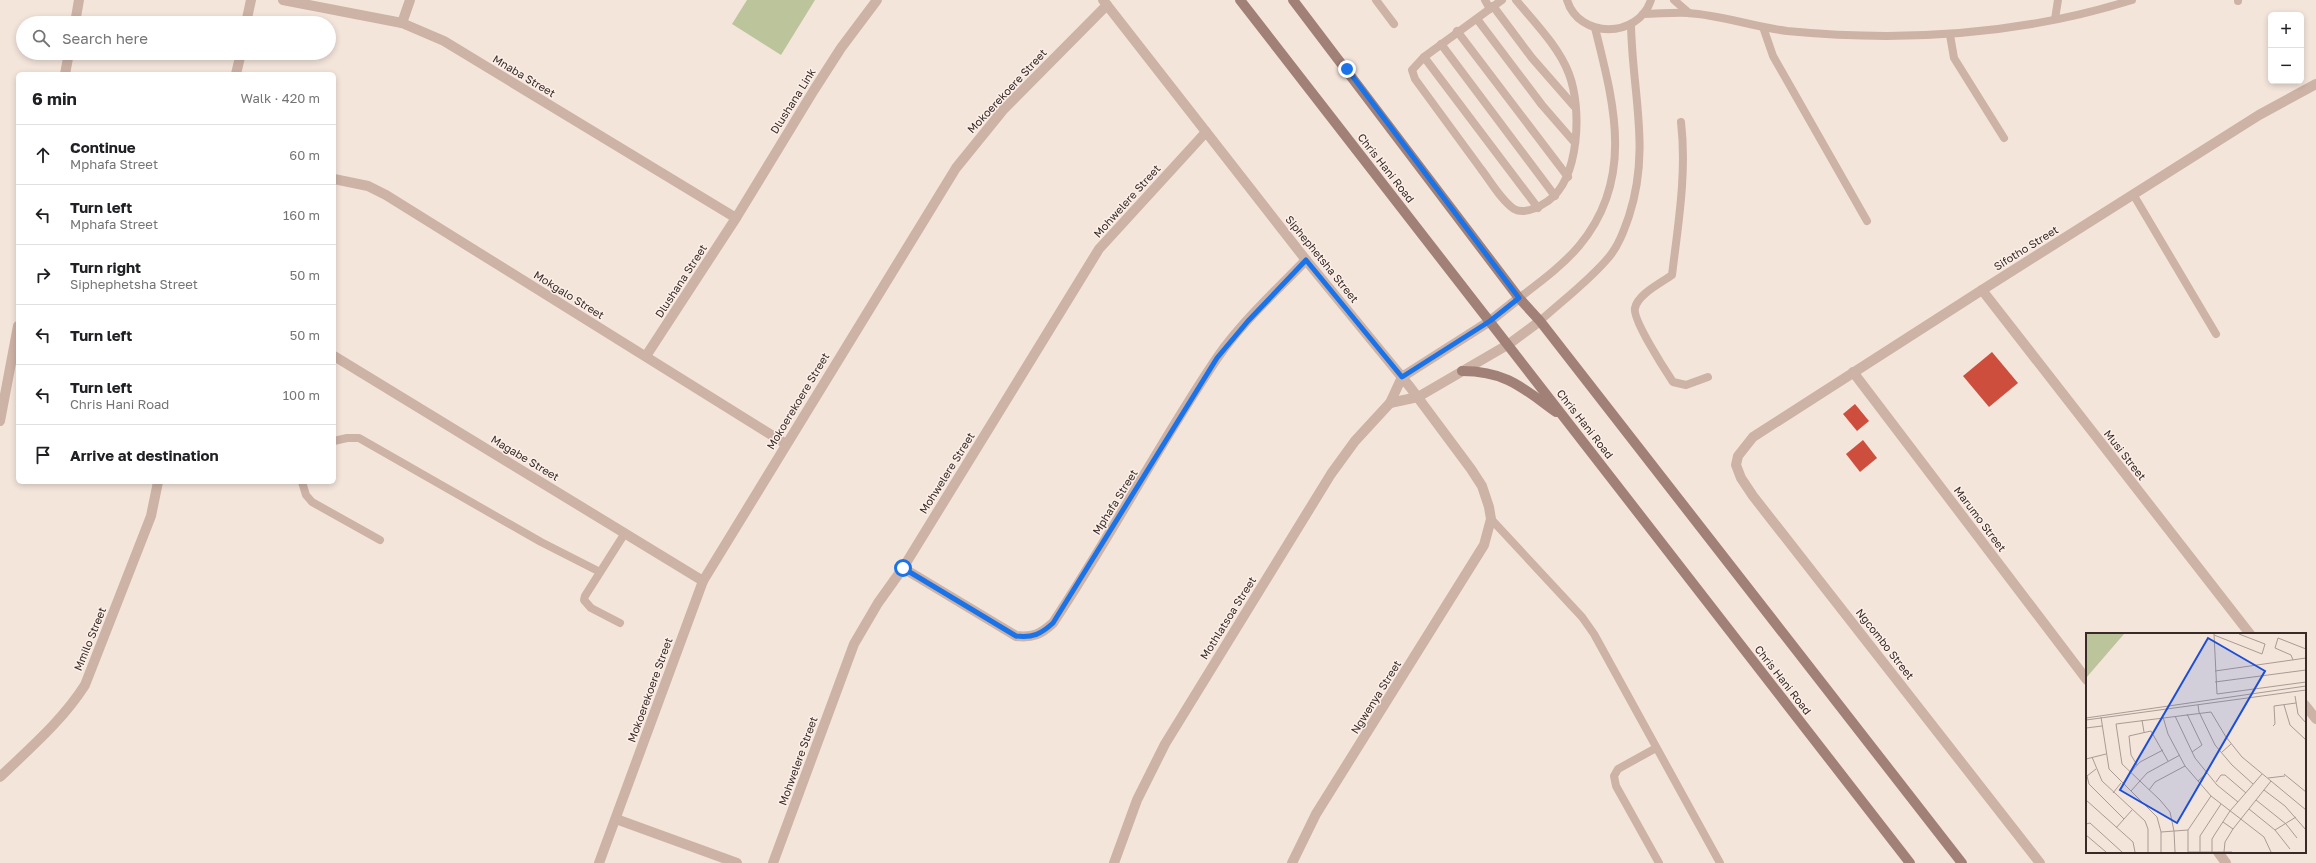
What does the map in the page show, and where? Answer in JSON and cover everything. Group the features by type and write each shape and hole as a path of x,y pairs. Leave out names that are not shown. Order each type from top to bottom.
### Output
{"main road":[{"name":"Chris Hani Road","path":"1240,0 1910,863"},
{"path":"1293,0 1519,298 1540,321 1962,863"},
{"path":"1462,371 1490,373 1510,380 1523,386 1564,418"}],"street":[{"path":"76,16 79,0"},
{"path":"248,16 251,0"},
{"name":"Mnaba Street","path":"282,0 402,23 444,41 736,218"},
{"path":"402,23 410,0"},
{"name":"Dlushana Link","path":"736,218 841,48 877,0"},
{"name":"Siphephetsha Street","path":"1105,2 1306,260 1418,397 1482,486 1487,498 1491,519 1484,545"},
{"name":"Mokoerekoere Street","path":"599,863 703,581 956,168 1003,110 1105,2"},
{"path":"65,72 68,60"},
{"path":"236,72 239,60"},
{"name":"Sifotho Street","path":"1753,437 2134,194 2180,167 2259,116 2316,84"},
{"name":"Mohwelere Street","path":"773,863 854,644 878,603 903,568 1099,249 1206,132"},
{"name":"Mokgalo Street","path":"336,179 368,186 386,195 786,444"},
{"name":"Dlushana Street","path":"646,356 736,218"},
{"name":"Mphafa Street","path":"903,568 1016,636 1035,636 1045,630 1053,623 1093,561 1217,358 1248,321 1306,260"},
{"name":"Musi Street","path":"1982,290 2249,633"},
{"path":"1402,377 1490,321 1519,298"},
{"path":"1390,403 1418,397 1508,344 1540,321"},
{"path":"0,421 16,337"},
{"name":"Magabe Street","path":"336,357 703,581"},
{"name":"Marumo Street","path":"1853,372 2086,679"},
{"name":"Mothlatsoa Street","path":"1114,863 1137,800 1165,744 1331,474 1355,441 1390,403 1402,377"},
{"name":"Ngcombo Street","path":"1753,437 1738,456 1736,465 1741,478 1753,496 2040,863"},
{"name":"Mmilo Street","path":"0,777 52,728 72,705 84,685 151,516 158,484"},
{"name":"Ngwenya Street","path":"1292,863 1316,814 1484,545"},
{"path":"2306,706 2316,719"},
{"path":"616,819 737,863"},
{"path":"2219,853 2226,863"}],"lane":[{"path":"1376,0 1394,24"},
{"path":"1485,0 1532,58 1574,106"},
{"path":"1502,0 1477,19 1457,31 1424,57 1412,70 1415,79 1498,191 1514,209 1521,211 1538,208 1555,196 1568,177 1575,143 1572,85 1561,59 1516,0"},
{"path":"1567,0 1575,15 1595,28 1607,30 1620,29 1631,24 1643,14 1651,0"},
{"path":"1674,0 1689,13"},
{"path":"2055,19 2058,0"},
{"path":"1643,14 1689,13 1763,27 1870,36 1950,34 2002,29 2055,19 2132,0"},
{"path":"1477,19 1542,105 1575,143"},
{"path":"1540,321 1609,257 1624,233 1635,199 1641,150 1640,121 1631,54 1631,24"},
{"path":"1763,27 1773,56 1867,221"},
{"path":"1519,298 1555,270 1579,245 1593,224 1612,184 1617,149 1614,115 1595,28"},
{"path":"1457,31 1568,177"},
{"path":"1950,34 1954,58 2004,138"},
{"path":"1441,44 1555,196"},
{"path":"1424,57 1538,208"},
{"path":"1681,122 1684,148 1679,216 1672,275 1638,301 1634,314 1652,349 1673,382 1686,385 1708,377"},
{"path":"2134,194 2216,334"},
{"path":"336,440 346,438 360,438 541,542 600,572"},
{"path":"303,484 306,494 312,502 380,540"},
{"path":"1491,519 1582,618 1594,634 1720,863"},
{"path":"620,623 585,603 585,596 625,533"},
{"path":"1656,748 1618,769 1614,776 1616,786 1659,863"}],"green space":[{"path":"747,0 815,0 781,55 732,24"}],"building":[{"path":"1992,352 2018,383 1989,407 1963,376"},
{"path":"1855,404 1869,421 1857,431 1843,414"},
{"path":"1863,440 1877,458 1860,472 1846,454"}],"route":[{"path":"903,568 1016,636 1035,636 1045,630 1053,623 1093,561 1217,358 1248,321 1306,260 1402,377 1490,321 1519,298 1451,210 1347,69"}]}
